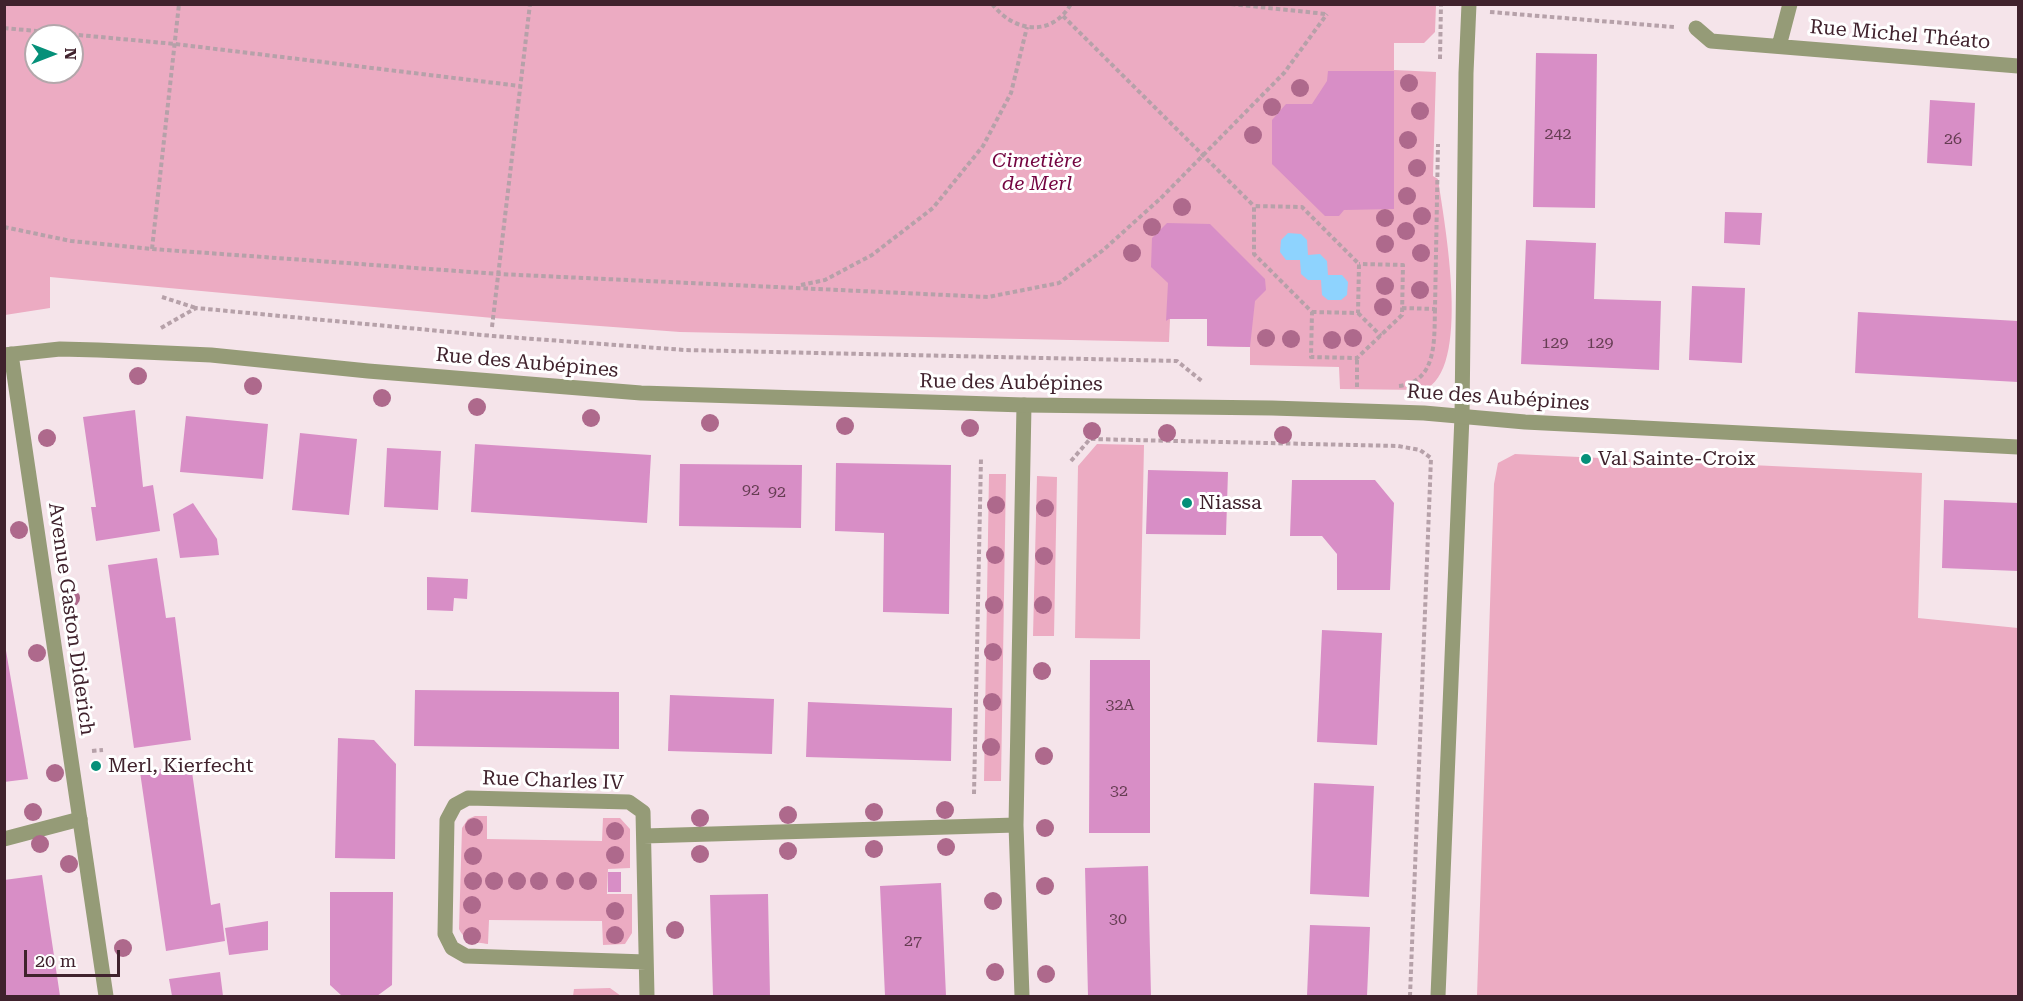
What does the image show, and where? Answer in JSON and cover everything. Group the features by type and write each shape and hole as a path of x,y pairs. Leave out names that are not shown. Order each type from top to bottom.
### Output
{"street":[{"name":"Rue Michel Théato","path":"1779,46 1790,4"},
{"path":"1438,996 1462,416 1468,7"},
{"name":"Rue Michel Théato","path":"1696,28 1711,41 2019,66"},
{"name":"Rue des Aubépines","path":"8,354 60,349 189,354 641,393 1462,416 1525,422 2019,447"},
{"name":"Avenue Gaston Diderich","path":"8,354 106,996"},
{"path":"1022,996 1016,825 1024,405"},
{"name":"Rue Charles IV","path":"646,962 466,956 452,948 445,934 447,820 455,806 468,798 629,802 643,812 647,996"},
{"path":"4,839 80,819"},
{"path":"644,836 1016,825"}],"path":[{"path":"152,249 180,4"},
{"path":"492,327 530,4"},
{"path":"992,4 1012,23 1027,27 1040,27 1052,23 1063,16 1071,4"},
{"path":"4,227 71,242 499,274 988,297 1059,283 1102,251 1160,199 1284,73 1327,14 1232,4"},
{"path":"1440,62 1441,4"},
{"path":"1468,7 1696,28"},
{"path":"1063,16 1254,206 1302,207 1359,264 1403,265 1402,315 1358,358 1311,357 1312,312"},
{"path":"793,287 825,280 872,255 933,208 983,146 1011,93 1027,27"},
{"path":"4,28 175,44 520,86"},
{"path":"1388,387 1404,385 1419,377 1429,365 1434,348 1439,132"},
{"path":"1254,206 1254,254 1312,312 1358,313 1381,336"},
{"path":"1358,313 1359,264"},
{"path":"162,297 196,308 493,336 685,350 1177,361 1234,408"},
{"path":"159,329 196,308"},
{"path":"1402,308 1435,309"},
{"path":"1357,387 1367,387"},
{"path":"1071,462 1090,439 1398,446 1420,450 1431,458 1410,996"},
{"path":"974,794 981,458"},
{"path":"90,752 103,750"}],"green space":[{"name":"Cimetière de Merl","path":"4,5 1436,5 1435,32 1424,43 1394,43 1394,70 1436,72 1433,176 1438,179 1449,259 1452,294 1451,326 1447,355 1438,377 1423,390 1340,389 1339,367 1250,365 1250,347 1207,346 1207,319 1170,319 1169,342 680,332 493,318 50,277 50,308 5,315"},
{"path":"1097,444 1144,445 1140,639 1075,638 1078,466"},
{"path":"1515,454 1922,473 1918,618 2018,628 2018,996 1477,996 1494,484 1498,463"},
{"path":"989,474 1006,474 1001,781 984,781"},
{"path":"1037,476 1057,477 1054,636 1033,636"},
{"path":"475,816 487,816 487,839 602,841 603,818 620,818 630,829 630,868 608,869 607,894 632,894 632,933 625,944 603,945 602,921 489,920 488,944 471,941 465,937 459,929 462,828 468,819"},
{"path":"610,988 621,996 573,996 574,989"}],"water":[{"path":"1288,233 1301,234 1307,240 1308,255 1320,254 1327,261 1328,275 1342,275 1348,282 1347,295 1341,300 1328,300 1322,295 1321,280 1308,280 1301,274 1300,260 1286,260 1280,252 1281,240"}],"building":[{"path":"1536,53 1597,54 1595,208 1533,207"},
{"path":"1328,71 1394,71 1394,209 1344,210 1339,216 1325,216 1272,164 1272,120 1286,104 1312,104 1327,81"},
{"path":"1930,100 1975,103 1972,166 1927,163"},
{"path":"1725,212 1762,213 1760,245 1724,243"},
{"path":"1167,223 1210,224 1265,279 1266,290 1255,301 1250,347 1207,346 1207,319 1169,319 1166,321 1168,283 1151,267 1152,238"},
{"path":"1526,240 1596,243 1594,299 1661,301 1659,370 1521,364"},
{"path":"1692,286 1745,288 1742,363 1689,360"},
{"path":"1858,312 2018,321 2018,382 1855,373"},
{"path":"135,410 143,487 153,485 160,531 96,541 91,507 96,507 83,417"},
{"path":"186,416 268,424 263,479 180,472"},
{"path":"300,433 357,439 349,515 292,510"},
{"path":"475,444 651,455 647,523 471,512"},
{"path":"387,448 441,451 438,510 384,507"},
{"path":"836,463 951,465 949,614 883,612 884,533 835,531"},
{"path":"680,464 802,465 801,528 679,526"},
{"name":"Niassa","path":"1148,470 1228,472 1226,535 1146,534"},
{"path":"1292,480 1375,480 1394,503 1390,590 1337,590 1337,554 1322,536 1290,536"},
{"path":"1944,500 2018,503 2018,571 1942,568"},
{"path":"193,503 217,539 219,555 180,558 173,514"},
{"path":"157,558 166,618 175,617 191,740 134,748 108,565"},
{"path":"427,577 468,579 467,599 454,598 453,611 427,610"},
{"path":"1322,630 1382,633 1377,745 1317,742"},
{"path":"4,639 28,779 4,782"},
{"path":"1090,660 1150,660 1150,833 1089,833"},
{"path":"415,690 619,692 619,749 414,746"},
{"path":"670,695 774,699 772,754 668,751"},
{"path":"808,702 952,708 951,761 806,757"},
{"path":"338,738 374,740 396,764 395,859 335,858"},
{"path":"191,765 211,905 220,903 225,941 166,951 140,772"},
{"path":"1314,783 1374,786 1369,897 1310,894"},
{"path":"1148,866 1151,996 1088,996 1085,868"},
{"path":"608,872 621,872 621,892 608,892"},
{"path":"42,875 60,996 4,996 4,880"},
{"path":"941,883 946,996 885,996 880,886"},
{"path":"330,892 393,892 392,985 377,996 342,996 330,985"},
{"path":"768,894 770,996 713,996 710,895"},
{"path":"268,921 268,950 229,955 225,928"},
{"path":"1310,925 1370,927 1367,996 1307,996"},
{"path":"220,972 223,996 172,996 169,979"}],"place":[{"name":"Val Sainte-Croix","path":"1586,459"},
{"name":"Niassa","path":"1187,503"},
{"name":"Merl, Kierfecht","path":"96,766"}]}
